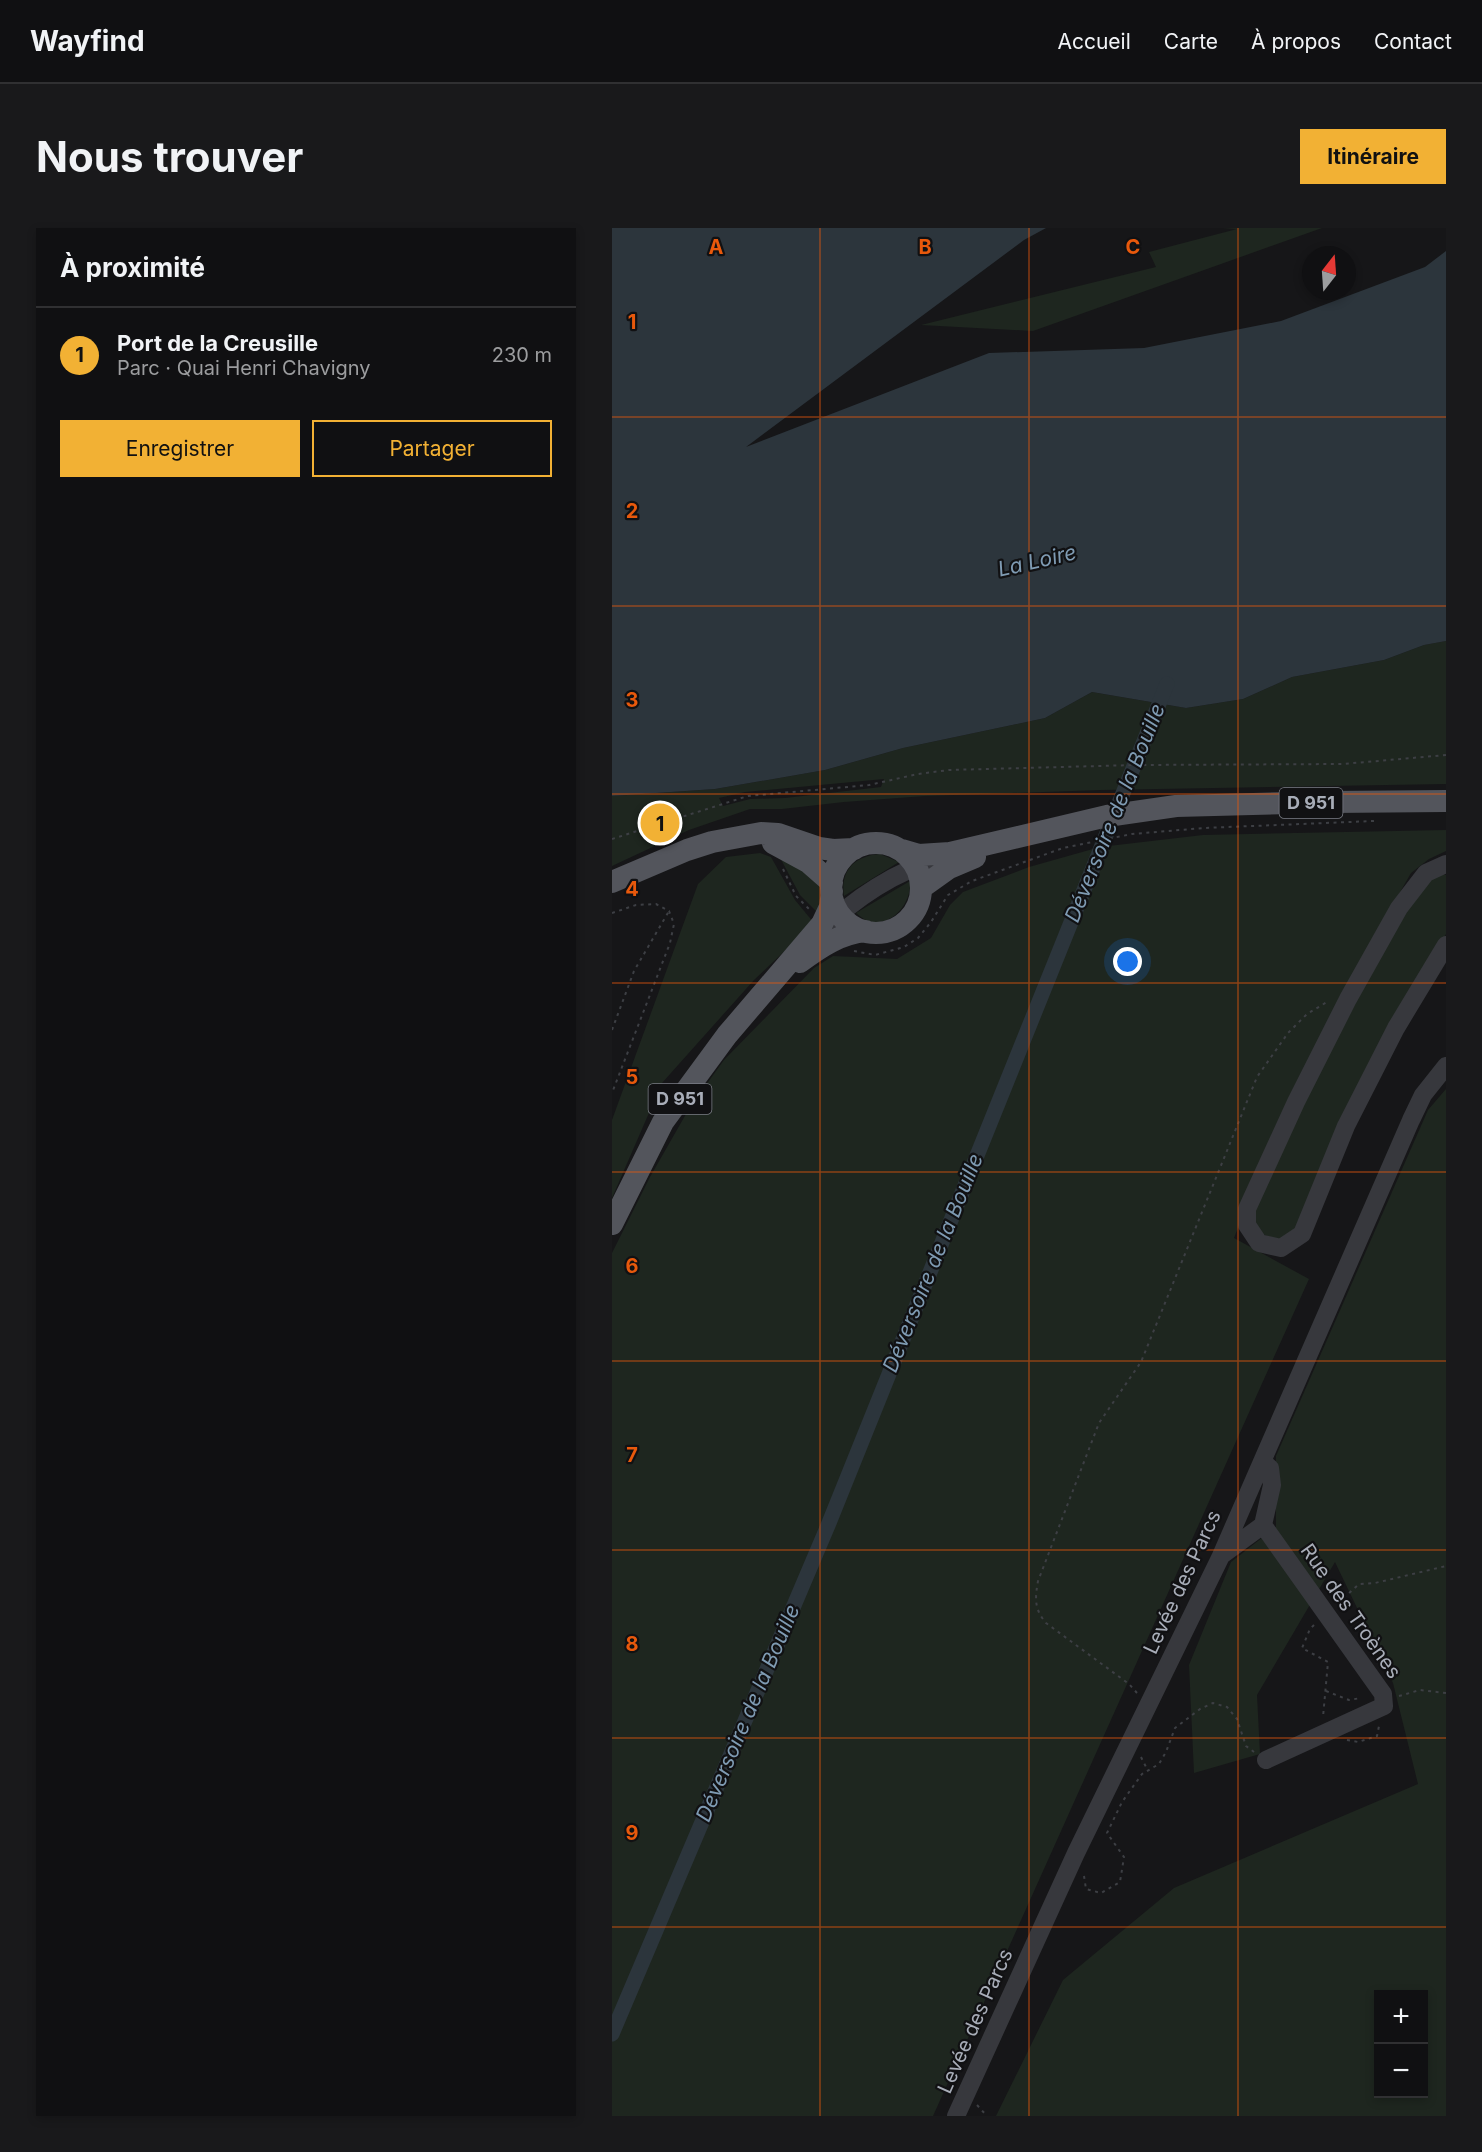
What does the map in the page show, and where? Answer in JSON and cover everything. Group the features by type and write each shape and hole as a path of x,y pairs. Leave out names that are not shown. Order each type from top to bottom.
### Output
{"main road":[{"name":"D 951","path":"1041,832 949,868 913,869 919,855 933,855 1107,816 1176,806 1446,801"},
{"path":"612,882 687,850 761,832 778,834 819,848 854,849"},
{"path":"739,836 768,841 792,852 808,862 832,887"},
{"path":"865,844 890,845 913,869 915,910 908,919 889,931 866,931 849,923 840,914 833,901 832,887 838,863 854,849 865,844"},
{"name":"D 951","path":"612,1224 663,1122 728,1035 822,924 830,907 832,887"},
{"name":"D 951","path":"768,986 813,952 850,932 866,931"}],"street":[{"path":"1446,864 1426,873 1399,908 1348,999 1296,1102 1247,1209 1247,1225 1259,1243 1281,1248 1302,1234 1346,1126 1396,1028 1446,945"},
{"path":"768,986 840,914 859,899 913,869"},
{"name":"Levée des Parcs","path":"956,2116 1079,1847 1221,1556 1411,1120 1423,1095 1446,1066"},
{"path":"1221,1556 1263,1525 1272,1485 1270,1468 1263,1462"},
{"name":"Rue des Troènes","path":"1263,1525 1383,1694 1385,1701 1384,1706 1266,1760"}],"path":[{"path":"612,839 748,796 869,785 949,770 1136,765 1343,764 1446,755"},
{"path":"852,950 857,953 875,955 904,947 918,938 948,895 972,881 1063,848 1131,834 1204,828 1379,821"},
{"path":"780,862 796,896 811,910"},
{"path":"612,913 636,905 656,904 669,911 674,924 670,943 612,1093"},
{"path":"612,1030 634,971 669,911"},
{"path":"1146,1709 1129,1684 1046,1623 1035,1603 1038,1581 1100,1423 1141,1362 1257,1077 1288,1033 1307,1014 1327,1002"},
{"path":"1079,1847 1086,1889 1101,1893 1120,1882 1124,1857 1107,1833 1122,1802 1142,1774 1159,1764 1175,1728 1213,1702 1227,1707 1238,1719 1246,1746 1266,1760"}],"shaded area":[{"path":"1222,228 1322,228 1033,331 921,325 1156,267 1149,252 1237,229"},
{"path":"1446,641 1446,784 1101,790 925,796 782,809 750,809 689,830 612,866 612,796 715,789 825,770 903,748 1045,718 1092,692 1186,708 1243,699 1292,677 1384,660 1424,645","holes":["884,779 881,787 785,798 750,799 723,806 719,798 745,792"]},
{"path":"1446,830 1446,851 1429,859 1411,873 1351,978 1273,1138 1234,1238 1309,1279 933,2116 612,2116 612,1253 650,1177 690,1107 724,1060 814,968 833,956 897,959 931,938 950,905 963,892 1029,867 1100,847 1203,835"},
{"path":"777,852 821,883 824,900 820,915 800,895"},
{"path":"760,853 771,857 795,900 814,923 754,980 662,1083 612,1198 612,1120 698,884 726,857"},
{"path":"880,854 899,862 844,896 844,879 851,866 863,858"},
{"path":"1437,873 1446,875 1446,934 1387,1034 1299,1231 1277,1241 1255,1230 1255,1204 1324,1055 1418,889"},
{"path":"910,881 908,898 899,912 892,917 877,922 866,920 856,913"},
{"path":"1446,1089 1446,2116 996,2116 1063,1980 1174,1888 1418,1784 1393,1683 1335,1562 1257,1695 1260,1754 1194,1773 1189,1665 1231,1562 1276,1527 1276,1456 1428,1110"}],"water":[{"name":"La Loire","path":"612,228 1046,228 1024,240 746,447 989,353 1144,348 1281,321 1337,300 1356,300 1356,293 1425,267 1446,251 1446,641 1424,645 1384,660 1292,677 1243,699 1186,708 1092,692 1045,718 903,748 825,770 715,789 612,796"}],"waterway":[{"name":"Déversoire de la Bouille","path":"612,2034 829,1523 1167,684"}],"place":[{"name":"Port de la Creusille","path":"660,823"}]}
